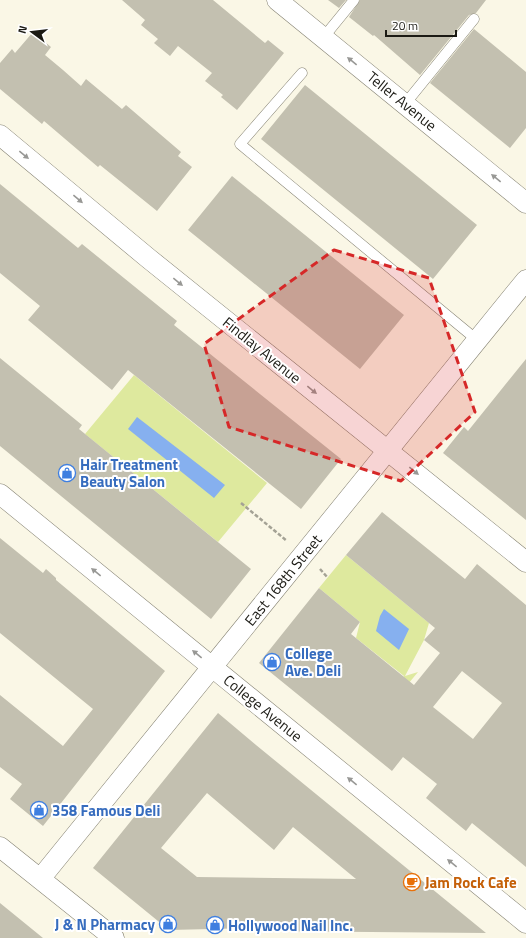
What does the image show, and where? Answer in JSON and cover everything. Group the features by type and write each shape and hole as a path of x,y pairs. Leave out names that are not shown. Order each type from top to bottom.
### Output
{"street":[{"name":"Teller Avenue","path":"281,1 323,38 526,203"},
{"name":"Findlay Avenue","path":"0,135 148,258 526,562"},
{"name":"East 168th Street","path":"40,879 526,280"},
{"name":"College Avenue","path":"0,494 526,923"},
{"path":"0,847 114,938"}],"lane":[{"path":"323,38 354,0"},
{"path":"405,104 474,18"},
{"path":"302,74 240,144 477,340"}],"path":[{"path":"241,503 304,555"}],"highlighted area":[{"path":"334,250 429,278 475,412 401,481 229,427 204,344"}],"green space":[{"path":"134,375 267,483 218,542 85,434"},
{"path":"346,555 429,623 424,640 405,676 418,672 375,724 371,718 404,676 356,638 360,622 319,588"}],"water":[{"path":"137,417 225,485 214,498 128,429"},
{"path":"384,609 409,629 399,650 376,631 380,616"}],"building":[{"path":"122,0 213,0 265,43 268,40 284,53 237,110 221,97 223,95 205,81 212,73 178,46 170,56 154,43 158,39 141,25 145,20"},
{"path":"328,0 346,0 339,8"},
{"path":"360,0 486,0 476,13 469,15 420,75 374,35 373,36 349,17"},
{"path":"474,29 526,72 526,128 510,148 430,83"},
{"path":"33,32 51,47 45,55 81,86 86,79 122,109 126,105 181,152 178,156 192,167 157,211 100,165 98,167 44,121 42,124 0,89 0,63 12,49 15,53"},
{"path":"305,85 477,225 433,279 261,139"},
{"path":"232,176 404,315 360,369 188,230"},
{"path":"0,184 78,248 82,244 177,321 174,325 341,459 301,509 128,370 112,390 28,320 40,306 0,273"},
{"path":"0,358 82,425 79,429 251,569 211,619 0,446"},
{"path":"526,359 526,520 443,453 464,427 468,431"},
{"path":"382,512 465,579 477,564 526,605 526,867 472,823 466,831 426,798 437,784 403,757 392,771 259,663 319,588 360,622 351,634 414,685 440,653 424,640 435,628 346,555","holes":["462,671 502,703 473,739 433,707"]},
{"path":"0,538 43,573 46,569 56,578 56,580 165,671 43,826 10,799 22,784 0,767 0,695 63,746 93,709 0,633"},
{"path":"218,713 486,933 255,931 255,928 169,930 93,868","holes":["207,793 274,850 293,827 356,879 197,877 161,848"]},
{"path":"0,903 43,938 0,938"}],"place":[{"name":"Hair Treatment Beauty Salon","path":"67,473"},
{"name":"College Ave. Deli","path":"272,662"},
{"name":"358 Famous Deli","path":"39,810"},
{"name":"Jam Rock Cafe","path":"412,882"},
{"name":"J & N Pharmacy","path":"168,924"},
{"name":"Hollywood Nail Inc.","path":"215,925"}]}
